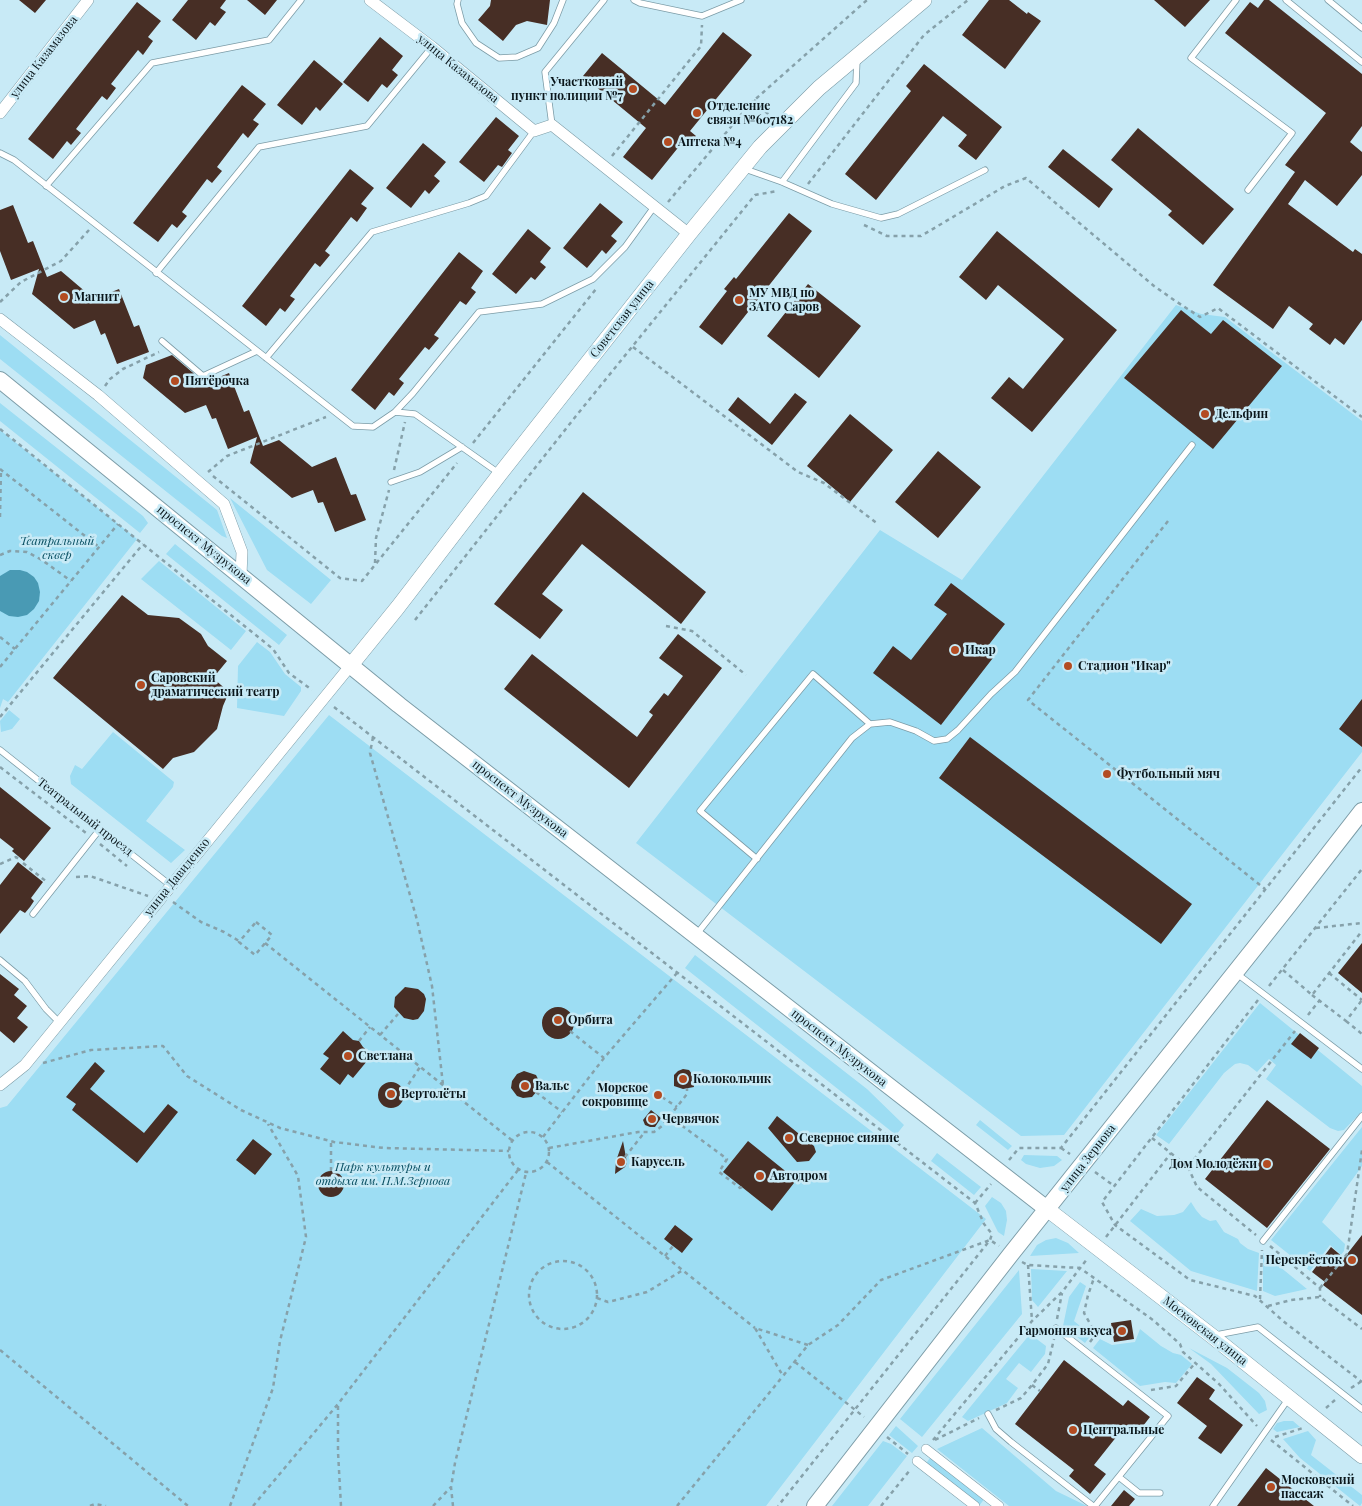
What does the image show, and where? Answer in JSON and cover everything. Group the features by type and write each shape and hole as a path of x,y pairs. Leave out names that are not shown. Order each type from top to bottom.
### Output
{"main road":[{"name":"проспект Музрукова","path":"0,380 399,704 1047,1209"},
{"name":"улица Зернова","path":"815,1506 1010,1254 1362,811"}],"street":[{"name":"улица Казамазова","path":"0,113 88,0"},
{"name":"улица Казамазова","path":"370,0 432,47 534,131"},
{"name":"Советская улица","path":"351,665 689,234 760,147 819,88 924,0"},
{"path":"534,131 552,126 689,234"},
{"path":"0,319 98,395 224,504 242,552 241,575"},
{"name":"улица Давиденко","path":"0,1085 25,1065 351,665"},
{"name":"Московская улица","path":"1047,1209 1212,1336 1362,1456"},
{"path":"926,1449 999,1506"},
{"path":"917,1461 975,1506"}],"lane":[{"path":"46,186 152,63 269,40 302,0"},
{"path":"458,0 457,4 462,23 476,43 499,58 517,57 538,48 554,22 563,0"},
{"path":"552,126 546,72 604,0"},
{"path":"634,0 640,3 702,16 741,0"},
{"path":"1236,0 1190,58 1292,133 1248,190"},
{"path":"1286,0 1362,62"},
{"path":"1328,0 1362,28"},
{"path":"156,273 260,148 367,126 432,47"},
{"path":"782,182 856,83 857,55"},
{"path":"266,358 372,232 486,196 534,131"},
{"path":"0,153 14,160 353,426 373,427 394,412 413,393 479,312 542,304 593,279 625,247 657,210"},
{"path":"743,168 782,182 832,204 881,218 898,214 985,170"},
{"path":"162,341 203,376 257,351"},
{"path":"394,412 415,414 500,474"},
{"path":"696,935 852,738 870,724 890,722 916,731 934,741 947,740 1015,672 1192,445"},
{"path":"391,482 420,472 464,449"},
{"path":"757,859 700,811 813,674 870,724"},
{"name":"Театральный проезд","path":"0,750 170,885"},
{"path":"33,914 100,829"},
{"path":"0,960 25,981 46,1009 60,1022"},
{"path":"1235,972 1362,1068"},
{"path":"1263,1241 1362,1116"},
{"path":"1212,1336 1258,1327 1362,1409"},
{"path":"988,1414 996,1429 1094,1506 1168,1416 1056,1328"},
{"path":"1213,1506 1289,1398"},
{"path":"1119,1477 1139,1492 1160,1493"}],"path":[{"path":"657,210 754,100 868,0"},
{"path":"415,620 755,195 807,186 924,35 968,0"},
{"path":"603,167 701,46 702,16"},
{"path":"754,100 772,117"},
{"path":"858,222 887,236 921,236 1005,186 1026,178 1154,286 1200,317 1218,308 1362,416"},
{"path":"0,302 21,282 61,261 94,224"},
{"path":"362,581 464,449 602,282"},
{"path":"103,387 110,379 124,369 169,347"},
{"path":"633,347 798,472 824,483 878,524"},
{"path":"208,472 227,456 336,413"},
{"path":"0,429 273,649 289,672 312,690"},
{"path":"0,469 99,547"},
{"path":"0,469 0,517"},
{"path":"1168,521 1028,700 1265,889"},
{"path":"0,668 118,524"},
{"path":"0,717 143,544"},
{"path":"0,555 10,551 27,552 42,560 71,581"},
{"path":"666,626 692,631 746,675"},
{"path":"0,637 15,649"},
{"path":"331,704 975,1203 984,1224 992,1234 990,1240 778,1506"},
{"path":"372,737 370,753 417,920 432,986 443,1085"},
{"path":"1019,1148 1061,1148 1362,766"},
{"path":"0,767 88,835"},
{"path":"96,842 124,863"},
{"path":"0,864 16,857 20,860"},
{"path":"23,863 54,887"},
{"path":"1362,869 1102,1202 1115,1225 1190,1280 1255,1296 1283,1321 1362,1382"},
{"path":"62,877 90,876 149,896"},
{"path":"177,906 240,942 255,955 272,935 256,922 240,942"},
{"path":"1316,928 1362,923"},
{"path":"1312,994 1362,931"},
{"path":"265,943 513,1140"},
{"path":"1282,970 1362,1034"},
{"path":"543,1137 604,1058 677,973"},
{"path":"1329,973 1362,1000 1346,1021"},
{"path":"380,1035 398,1014"},
{"path":"360,1041 370,1027"},
{"path":"570,1031 604,1058"},
{"path":"37,1065 91,1050 163,1046 187,1076 241,1110 280,1128 331,1142 384,1148 509,1151"},
{"path":"1188,1167 1271,1063"},
{"path":"404,1091 420,1067"},
{"path":"549,1148 654,1132 662,1126 687,1094 687,1088"},
{"path":"536,1092 562,1112"},
{"path":"662,1097 677,1107"},
{"path":"669,1116 728,1159 719,1172 740,1188 742,1187"},
{"path":"230,1506 273,1388 280,1340 306,1237 298,1176 267,1122"},
{"path":"659,1122 662,1126"},
{"path":"530,1132 543,1137 550,1154 547,1162 542,1168 534,1172 518,1170 513,1165 509,1151 513,1140 522,1133 530,1132"},
{"path":"625,1157 645,1132"},
{"path":"1151,1138 1188,1167 1197,1187 1320,1288"},
{"path":"331,1142 331,1170"},
{"path":"1320,1297 1320,1288 1347,1254 1362,1150"},
{"path":"1115,1225 1171,1153"},
{"path":"547,1162 755,1328 783,1376"},
{"path":"253,1506 338,1404 518,1170"},
{"path":"453,1506 451,1486 455,1463 526,1172"},
{"path":"677,1506 808,1345 838,1325 881,1280 990,1240"},
{"path":"1260,1300 1263,1241"},
{"path":"665,1256 673,1246"},
{"path":"564,1262 574,1264 588,1273 596,1287 596,1298 594,1309 588,1318 578,1326 568,1329 556,1329 546,1325 537,1318 531,1308 530,1286 535,1275 543,1268 553,1263 564,1262"},
{"path":"1032,1321 1028,1266 1080,1268 1153,1320 1180,1344 1183,1352 1219,1384 1263,1433 1353,1506"},
{"path":"1051,1354 1048,1364 1021,1398 933,1440 1032,1321 1062,1291 1080,1268"},
{"path":"596,1298 608,1302 646,1292 683,1270"},
{"path":"1094,1278 1084,1313 1096,1334"},
{"path":"1267,1306 1291,1300 1320,1297 1362,1329"},
{"path":"755,1328 808,1345"},
{"path":"0,1350 188,1506"},
{"path":"795,1362 856,1409"},
{"path":"1136,1391 1176,1386 1195,1363"},
{"path":"1032,1385 1040,1391"},
{"path":"338,1404 341,1506"},
{"path":"881,1506 917,1461 893,1442"},
{"path":"434,1506 451,1486"},
{"path":"90,1506 94,1504 106,1506"}],"green space":[{"name":"Стадион \"Икар\"","path":"1176,305 1201,314 1225,317 1362,421 1362,752 1064,1135 1021,1136 636,843 880,530 962,580"},
{"path":"0,335 217,510 227,538 222,536 0,359"},
{"path":"0,403 143,516 148,523 140,533 0,421"},
{"name":"Театральный сквер","path":"0,430 137,539 8,702 3,699 0,708"},
{"path":"230,498 331,580 311,604 267,570"},
{"path":"175,544 287,635 279,645 166,554"},
{"path":"159,561 246,631 231,650 141,579"},
{"path":"257,642 270,652 285,674 301,687 301,691 284,716 237,708 238,666"},
{"path":"9,710 20,719 12,729 1,732 0,721"},
{"name":"Парк культуры и отдыха им. П.М.Зернова","path":"329,715 986,1219 766,1506 0,1506 0,1108 7,1106"},
{"path":"113,732 174,782 173,787 146,821 185,850 171,863 71,784 70,776 75,765 82,769"},
{"path":"695,955 867,1089 904,1125 896,1135 685,968"},
{"path":"1260,1003 1362,1086 1362,1111 1344,1130 1338,1131 1330,1128 1266,1079 1276,1065 1269,1059 1257,1072 1248,1065 1235,1064 1224,1073 1169,1144 1156,1135"},
{"path":"980,1120 1012,1146 1008,1150 976,1125"},
{"path":"1362,1127 1362,1166 1322,1222 1345,1244 1344,1251 1341,1255 1330,1245 1310,1271 1271,1240"},
{"path":"937,1153 981,1187 974,1195 931,1161"},
{"path":"1024,1155 1057,1156 1062,1160 1054,1166 1040,1168 1026,1164 1021,1160"},
{"path":"992,1197 1001,1203 1006,1211 1007,1220 1004,1236 998,1232 985,1206"},
{"path":"1191,1202 1202,1217 1210,1221 1216,1220 1224,1232 1238,1239 1248,1249 1259,1253 1257,1291 1191,1271 1130,1221 1141,1209 1157,1216 1174,1215 1183,1212"},
{"path":"1056,1238 1068,1243 1079,1253 1030,1256 1037,1245 1046,1240"},
{"path":"1263,1253 1307,1289 1275,1296 1263,1291"},
{"path":"1031,1269 1067,1271 1038,1307 1032,1300"},
{"path":"1019,1270 1022,1314 922,1437 900,1419"},
{"path":"1080,1282 1086,1286 1074,1321 1091,1335 1085,1343 1063,1326 1069,1297"},
{"path":"1140,1329 1161,1346 1181,1355 1192,1364 1176,1383 1165,1382 1140,1386 1093,1348 1100,1339 1112,1345 1135,1342"},
{"path":"1030,1334 1046,1346 1045,1354 1031,1372 1019,1363 1006,1379 1018,1388 1007,1403 968,1421 962,1417"},
{"path":"1189,1348 1227,1368 1259,1393 1265,1401 1267,1410 1259,1414 1211,1364"},
{"path":"1293,1421 1300,1427 1277,1432 1273,1429 1277,1423"},
{"path":"896,1426 918,1446 912,1453 889,1435"},
{"path":"982,1428 1056,1491 1087,1506 1009,1506 937,1449"},
{"path":"1308,1431 1316,1440 1311,1455 1362,1495 1360,1506 1300,1458 1283,1439"},
{"path":"883,1441 891,1444 907,1456 868,1506 832,1506"},
{"path":"932,1455 985,1498 979,1506 925,1465"}],"shaded area":[{"path":"10,570 27,572 38,583 39,601 27,615 9,616 0,611 0,576"}],"building":[{"path":"19,0 46,0 35,13"},
{"path":"188,0 226,0 220,8 226,12 215,26 210,22 196,40 172,20"},
{"path":"247,0 277,0 265,15"},
{"path":"491,0 550,0 547,25 527,21 516,25 503,41 478,20 490,6"},
{"path":"989,0 1009,0 1027,14 1028,12 1041,21 1005,69 962,35"},
{"path":"1154,0 1210,0 1185,27"},
{"path":"1264,0 1269,0 1362,74 1362,126 1350,142 1362,152 1362,175 1337,206 1305,180 1288,204 1353,252 1355,249 1362,254 1362,320 1344,345 1335,338 1330,345 1309,329 1313,324 1289,306 1273,329 1213,285 1295,172 1285,165 1326,113 1225,33 1250,2 1258,8"},
{"path":"137,2 161,21 148,37 153,41 143,55 138,50 111,84 116,88 107,100 102,96 76,129 81,133 71,145 67,141 53,159 28,139"},
{"path":"723,32 752,55 690,131 696,136 686,148 681,144 652,180 623,157 646,128 583,76 602,53 665,105"},
{"path":"380,37 403,56 392,70 398,75 387,88 382,84 368,102 343,82"},
{"path":"314,60 343,84 320,111 316,107 302,125 277,105"},
{"path":"924,64 1002,127 976,160 958,146 967,135 943,116 876,200 845,174 911,91 906,86"},
{"path":"242,85 266,104 253,120 259,124 248,138 243,133 217,167 222,171 212,183 207,179 182,212 187,216 177,228 172,224 158,242 133,223"},
{"path":"496,117 519,136 508,150 512,153 502,167 498,165 484,182 459,162"},
{"path":"1138,128 1234,209 1203,245 1168,215 1172,211 1111,160"},
{"path":"423,143 446,162 434,176 440,181 429,194 425,190 411,208 386,188"},
{"path":"1063,149 1113,189 1099,208 1048,167"},
{"path":"350,169 374,188 361,204 367,208 357,222 351,217 325,251 330,255 320,267 315,263 290,296 295,299 285,312 280,308 266,326 242,306"},
{"path":"600,203 623,222 611,236 617,241 606,254 602,250 587,268 563,248"},
{"path":"13,205 28,243 33,241 47,277 61,271 94,299 119,289 134,327 139,325 149,352 117,364 105,333 101,335 95,320 74,329 32,294 39,269 11,280 0,251 0,210"},
{"path":"789,213 812,231 722,345 699,327 727,291 724,289 734,277 736,279"},
{"path":"528,229 551,248 540,262 546,267 535,280 531,277 516,294 492,274"},
{"path":"997,231 1117,330 1032,432 991,398 1009,377 1023,389 1064,339 998,285 986,300 959,277"},
{"path":"459,252 483,271 471,288 476,292 466,305 460,301 434,335 439,338 429,350 425,347 399,379 404,383 394,396 389,392 375,410 351,390"},
{"path":"808,284 861,326 819,378 767,336"},
{"name":"Дельфин","path":"1181,310 1211,334 1223,320 1282,366 1213,449 1124,378"},
{"path":"172,355 205,383 229,373 244,412 249,410 263,446 279,440 312,467 336,457 351,495 356,494 366,520 335,532 323,502 318,503 313,490 292,498 250,463 257,437 228,449 216,418 212,419 206,405 185,413 143,378 146,365"},
{"path":"795,393 807,402 772,445 728,410 738,397 770,424"},
{"path":"850,414 893,450 850,502 807,466"},
{"path":"938,451 981,487 938,538 895,502"},
{"path":"583,492 706,592 681,624 582,544 542,594 563,610 540,639 494,604"},
{"name":"Икар","path":"951,583 1005,624 987,647 996,654 941,725 873,673 893,646 911,660 947,614 934,605"},
{"name":"Саровский драматический театр","path":"122,595 148,615 179,618 201,634 208,646 227,661 213,678 229,692 217,729 194,752 173,758 163,769 53,678"},
{"path":"678,634 722,668 629,788 504,689 532,654 637,737 653,715 649,712 664,693 668,696 683,676 659,658"},
{"path":"1362,699 1362,747 1339,729"},
{"path":"970,737 1192,904 1161,944 939,778"},
{"path":"0,787 51,828 24,861 12,851 14,849 0,838"},
{"path":"18,862 43,882 31,898 34,901 30,907 25,913 20,910 0,934 0,885"},
{"path":"1362,943 1362,993 1338,973"},
{"path":"0,974 19,989 14,995 27,1006 17,1018 28,1027 14,1043 0,1031"},
{"path":"405,987 418,989 424,994 426,999 424,1011 418,1019 404,1018 394,1007 395,997"},
{"name":"Орбита","path":"558,1007 569,1012 574,1023 569,1034 558,1039 547,1034 542,1023 547,1012"},
{"name":"Светлана","path":"343,1031 353,1040 359,1041 372,1055 353,1078 348,1074 340,1085 320,1069 329,1058 323,1054"},
{"path":"1300,1033 1319,1048 1311,1059 1291,1044"},
{"path":"95,1062 105,1071 90,1089 144,1133 168,1104 178,1112 137,1163 72,1110 76,1104 66,1097"},
{"name":"Колокольчик","path":"683,1069 689,1070 692,1074 694,1087 683,1089 674,1086 674,1075"},
{"name":"Вальс","path":"524,1071 536,1075 540,1083 532,1097 523,1098 517,1096 511,1088 512,1081 517,1074"},
{"name":"Вертолёты","path":"391,1082 400,1086 404,1095 400,1104 391,1108 382,1104 378,1095 382,1086"},
{"name":"Дом Молодёжи","path":"1267,1100 1330,1149 1267,1228 1205,1179"},
{"name":"Червячок","path":"651,1110 661,1118 655,1127 645,1125 643,1120"},
{"name":"Северное сияние","path":"777,1116 814,1146 816,1152 809,1161 797,1162 768,1128"},
{"path":"253,1139 272,1154 255,1175 236,1160"},
{"path":"623,1141 627,1163 625,1167 615,1174 616,1161"},
{"name":"Автодром","path":"748,1141 794,1178 794,1183 772,1211 723,1172"},
{"path":"331,1171 340,1175 344,1184 340,1193 331,1197 322,1193 318,1184 322,1175"},
{"path":"675,1225 693,1239 682,1253 664,1239"},
{"name":"Перекрёсток","path":"1362,1235 1362,1315 1323,1285 1325,1282 1312,1272 1331,1247 1344,1258"},
{"name":"Гармония вкуса","path":"1131,1320 1134,1339 1114,1342 1111,1323"},
{"name":"Центральные","path":"1064,1360 1123,1406 1128,1400 1150,1417 1136,1435 1125,1426 1094,1465 1106,1474 1090,1494 1069,1476 1074,1470 1015,1424"},
{"path":"1197,1377 1215,1390 1209,1399 1243,1425 1221,1454 1198,1438 1207,1426 1177,1403"},
{"name":"Московский пассаж","path":"1266,1468 1314,1506 1237,1506"},
{"path":"1124,1490 1135,1499 1129,1506 1111,1506"}],"place":[{"name":"Участковый пункт полиции №7","path":"633,89"},
{"name":"Отделение связи №607182","path":"697,113"},
{"name":"Аптека №4","path":"668,142"},
{"name":"Магнит","path":"64,297"},
{"name":"МУ МВД по ЗАТО Саров","path":"739,300"},
{"name":"Пятёрочка","path":"175,381"},
{"name":"Дельфин","path":"1205,414"},
{"name":"Икар","path":"955,650"},
{"name":"Стадион \"Икар\"","path":"1068,666"},
{"name":"Саровский драматический театр","path":"141,685"},
{"name":"Футбольный мяч","path":"1107,774"},
{"name":"Орбита","path":"558,1020"},
{"name":"Светлана","path":"348,1056"},
{"name":"Колокольчик","path":"683,1079"},
{"name":"Вальс","path":"525,1086"},
{"name":"Вертолёты","path":"391,1094"},
{"name":"Морское сокровище","path":"658,1095"},
{"name":"Червячок","path":"652,1119"},
{"name":"Северное сияние","path":"789,1138"},
{"name":"Карусель","path":"621,1162"},
{"name":"Дом Молодёжи","path":"1267,1164"},
{"name":"Автодром","path":"760,1176"},
{"name":"Перекрёсток","path":"1352,1260"},
{"name":"Гармония вкуса","path":"1122,1331"},
{"name":"Центральные","path":"1073,1430"},
{"name":"Московский пассаж","path":"1271,1487"}]}
